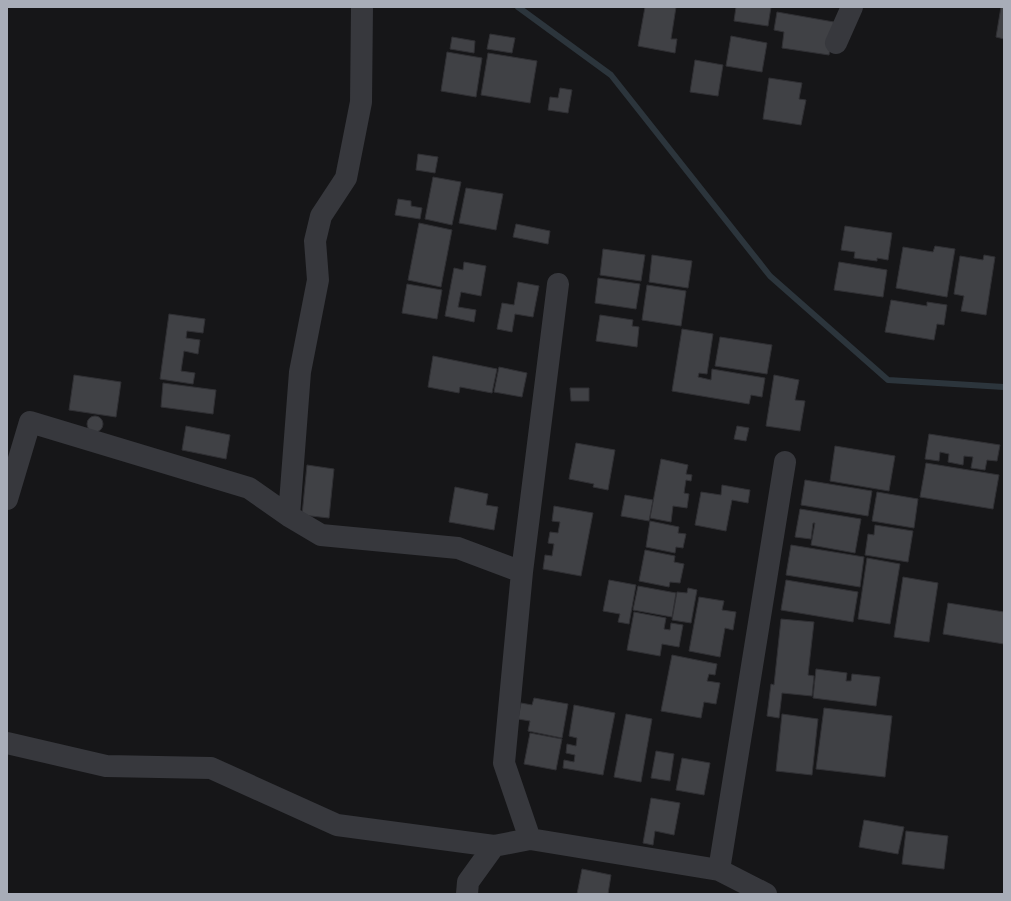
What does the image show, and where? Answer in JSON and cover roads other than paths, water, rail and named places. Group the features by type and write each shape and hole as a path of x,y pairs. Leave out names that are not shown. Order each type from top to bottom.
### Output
{"street":[{"path":"289,516 300,372 318,280 315,241 321,216 346,178 360,110 362,7"},
{"path":"836,42 852,7"},
{"path":"530,839 504,763 522,572 558,284"},
{"path":"7,499 30,422 249,488 289,516 321,535 458,548 522,572"},
{"path":"719,870 785,462"},
{"path":"7,743 106,766 211,768 338,825 494,846 530,839 719,870 766,894"},
{"path":"467,894 468,882 494,846"}],"waterway":[{"path":"518,7 611,75 770,276 888,380 1004,387"}]}
